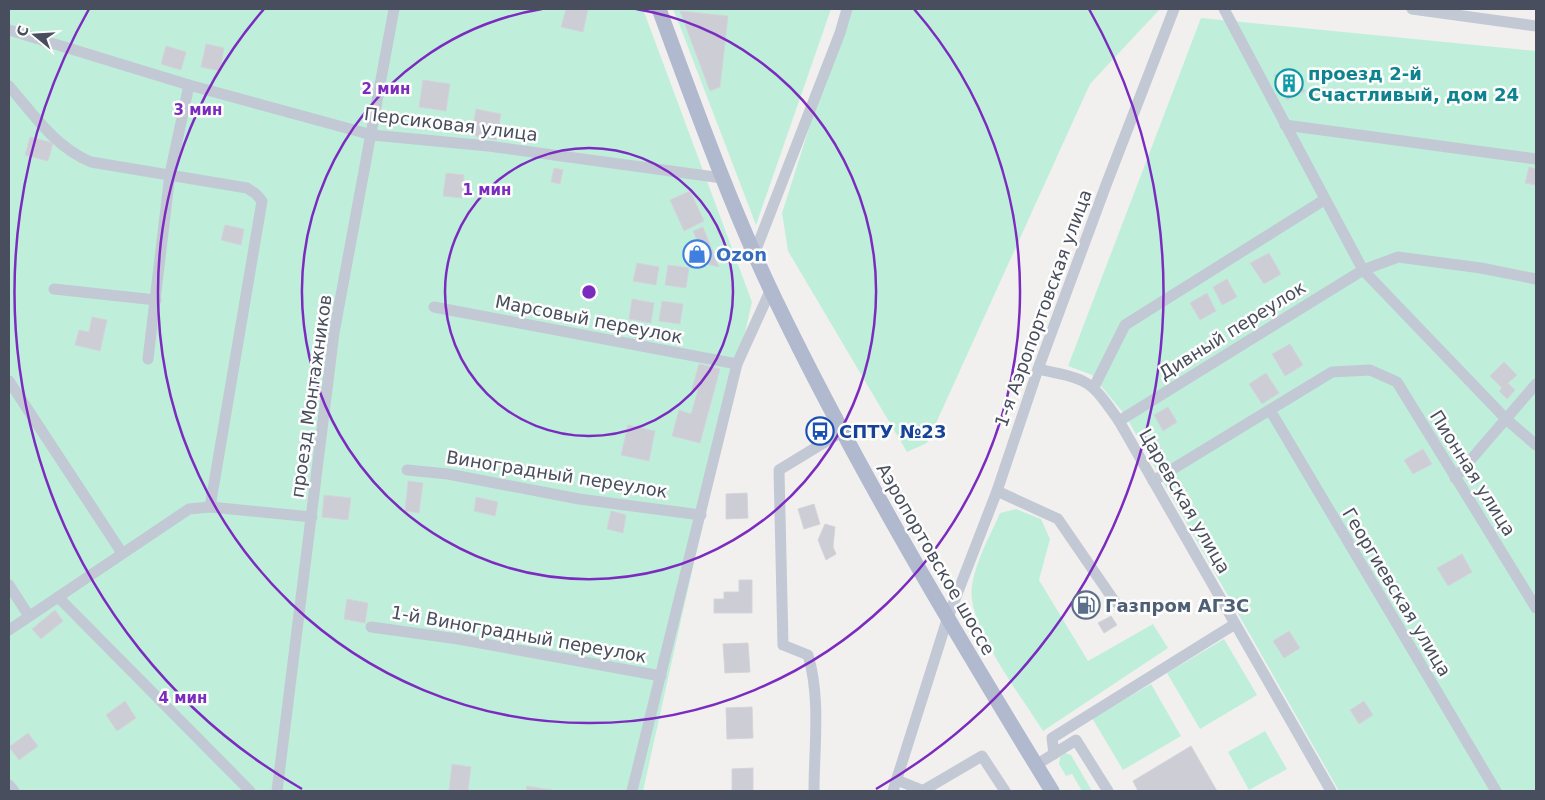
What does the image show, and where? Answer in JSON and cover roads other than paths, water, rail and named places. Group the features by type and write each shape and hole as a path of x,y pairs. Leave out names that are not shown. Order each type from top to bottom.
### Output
{"main road":[{"name":"Аэропортовское шоссе","path":"659,9 722,178 770,289 843,431 947,620 1052,791"}],"street":[{"name":"проезд Монтажников","path":"278,791 334,333 394,9"},
{"path":"755,252 847,9"},
{"name":"1-я Аэропортовская улица","path":"895,786 947,620 997,491 1038,369 1106,185 1174,9"},
{"path":"1224,9 1324,200 1363,270 1506,419 1536,445"},
{"path":"1412,9 1536,26"},
{"name":"Персиковая улица","path":"9,30 189,85 372,135 488,146 722,178"},
{"path":"148,359 170,174 189,85"},
{"path":"9,86 58,142 72,154 91,162 248,188 262,201 210,507"},
{"path":"1285,125 1536,159"},
{"path":"1094,387 1125,325 1324,200"},
{"name":"Дивный переулок","path":"1119,421 1363,270 1398,257 1481,268 1536,279"},
{"path":"54,289 156,300"},
{"path":"632,791 737,364 770,289"},
{"name":"Марсовый переулок","path":"434,307 737,364"},
{"name":"Царевская улица","path":"1038,369 1082,378 1094,387 1119,421 1330,791"},
{"name":"Пионная улица","path":"1270,410 1332,372 1370,370 1397,382 1536,608"},
{"path":"9,381 122,553"},
{"path":"1455,478 1536,384"},
{"path":"1154,481 1270,410"},
{"name":"Георгиевская улица","path":"1270,410 1496,791"},
{"path":"814,791 812,668 808,655 783,645 779,470 843,431"},
{"name":"Виноградный переулок","path":"407,470 448,474 579,499 701,514"},
{"path":"997,491 1058,519 1115,602"},
{"path":"9,630 189,509 210,507 312,518"},
{"path":"9,585 30,616"},
{"path":"58,596 250,791"},
{"path":"1054,754 1052,738 1235,624"},
{"name":"1-й Виноградный переулок","path":"371,628 458,639 661,676"},
{"path":"1036,765 1076,740 1108,791"},
{"path":"895,786 924,791 982,756 1005,791"},
{"path":"9,785 14,791"}],"place":[{"name":"проезд 2-й Счастливый, дом 24","path":"1289,83"},
{"name":"Ozon","path":"697,254"},
{"name":"СПТУ №23","path":"820,431"},
{"name":"Газпром АГЗС","path":"1086,605"}]}
